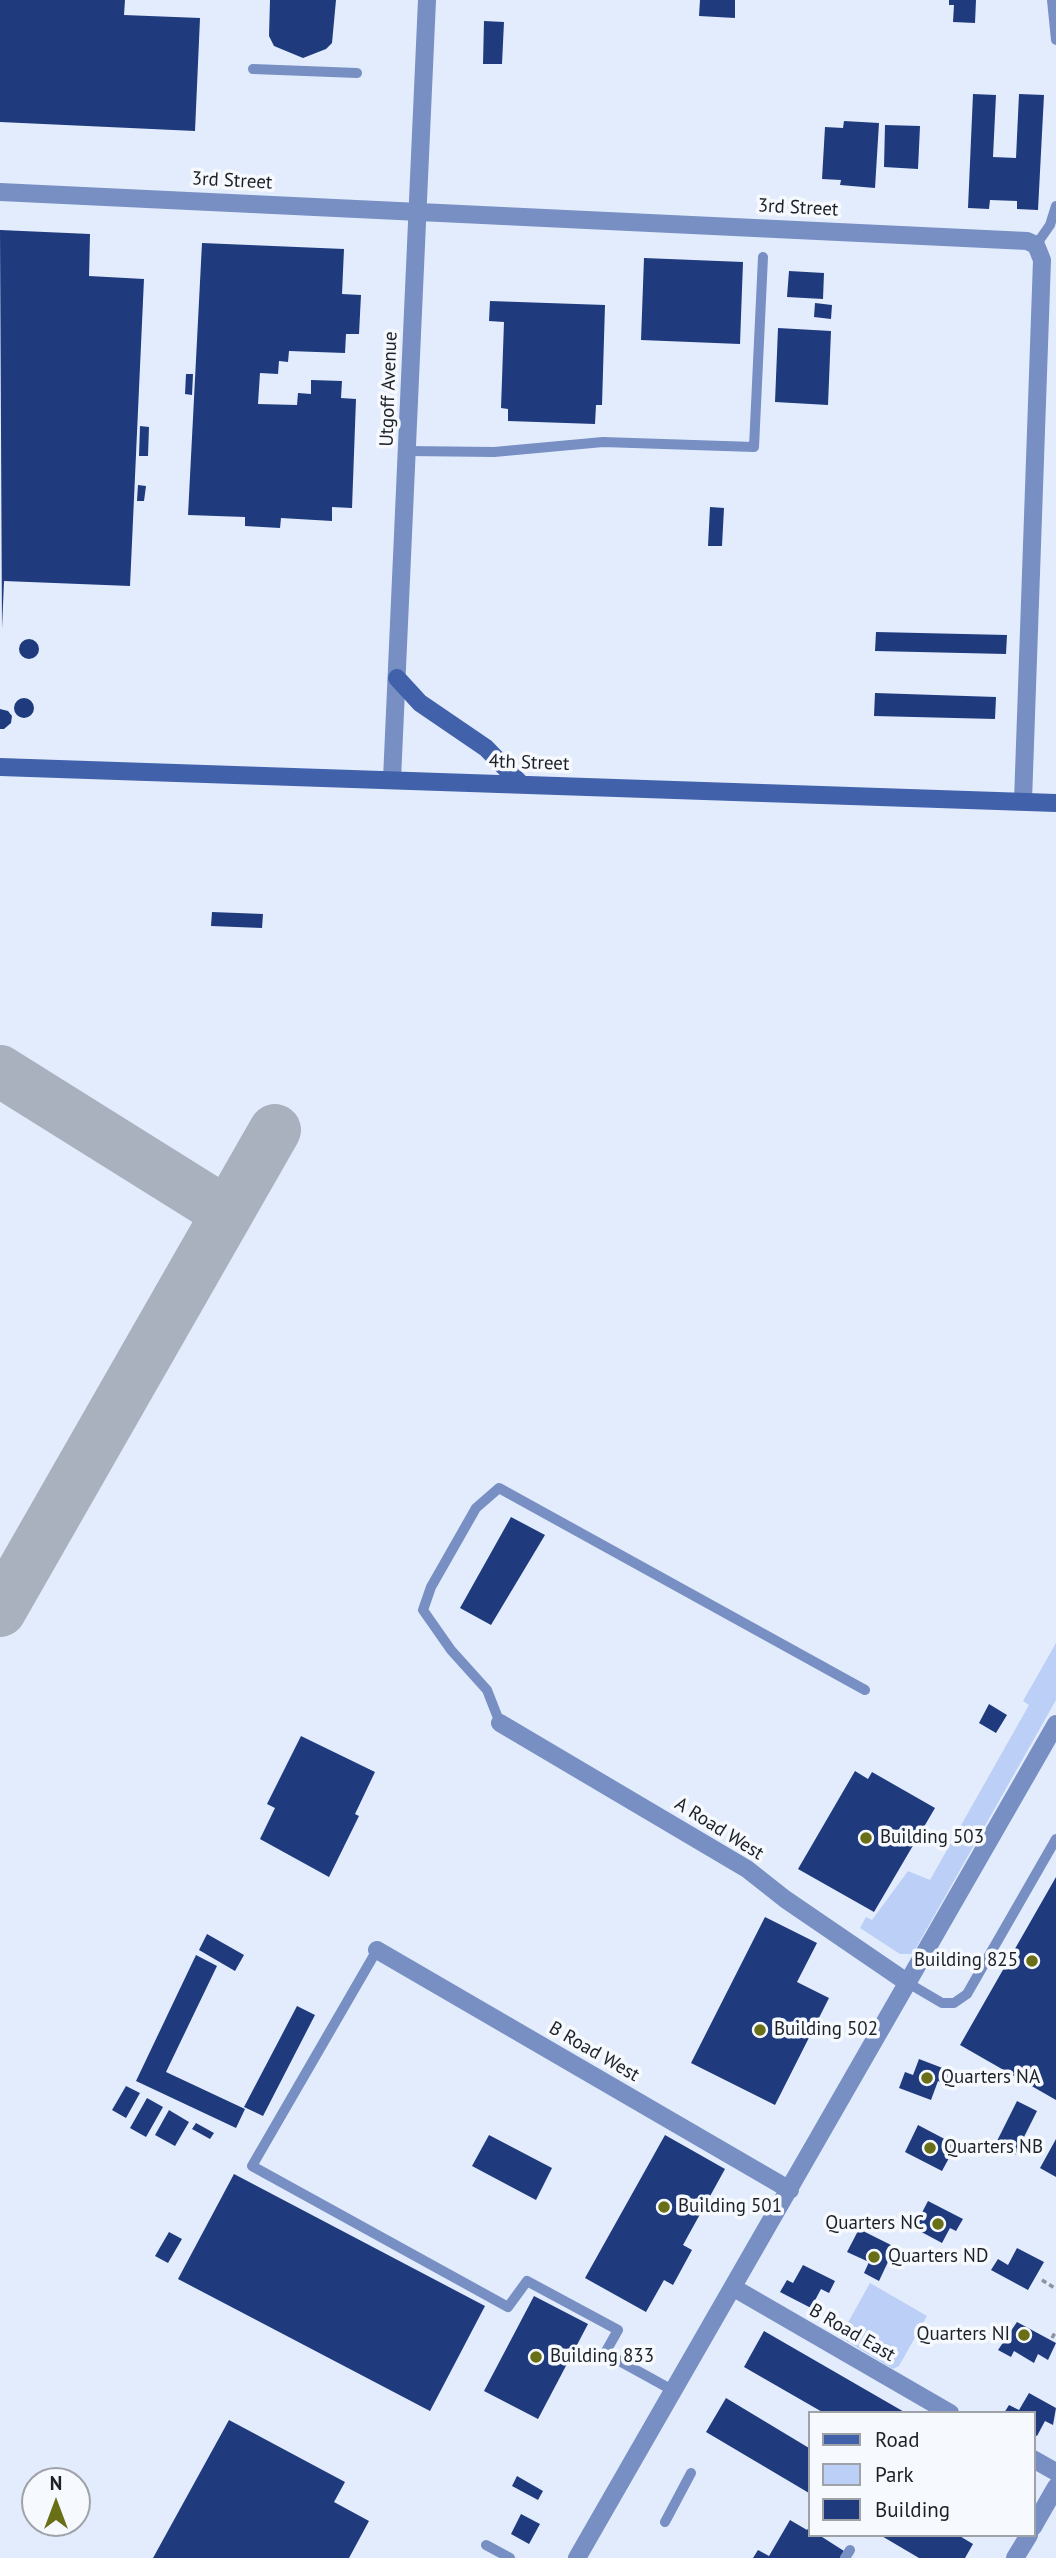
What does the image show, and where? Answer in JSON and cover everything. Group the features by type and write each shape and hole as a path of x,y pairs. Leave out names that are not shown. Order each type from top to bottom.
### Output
{"main road":[{"path":"397,678 420,703 486,748 520,783"},
{"name":"4th Street","path":"0,766 1056,803"}],"street":[{"name":"Utgoff Avenue","path":"392,779 427,0"},
{"name":"3rd Street","path":"0,192 1027,241 1036,245"},
{"path":"1023,801 1042,260 1036,245"},
{"name":"A Road West","path":"500,1723 747,1869 785,1899 908,1983"},
{"path":"577,2558 1056,1724"},
{"name":"B Road West","path":"377,1950 790,2190"},
{"name":"B Road East","path":"734,2288 947,2411"},
{"path":"1035,2460 1056,2472"},
{"path":"1035,2524 1056,2487"},
{"path":"1016,2558 1027,2537"}],"lane":[{"path":"1052,0 1056,40"},
{"path":"253,69 358,73"},
{"path":"1036,245 1050,225 1056,206"},
{"path":"407,451 494,453 603,442 754,447 762,257"},
{"path":"500,1723 486,1689 451,1650 423,1610 431,1587 476,1508 499,1488 865,1690"},
{"path":"908,1983 942,2003 954,2003 967,1994 1056,1839"},
{"path":"377,1950 252,2166 508,2307 527,2280 618,2330 605,2353 674,2392"},
{"path":"665,2522 691,2473"},
{"path":"486,2545 510,2558"}],"path":[{"path":"1042,2280 1056,2288"},
{"path":"1052,2338 1056,2331"}],"green space":[{"path":"1056,1643 1056,1700 916,1948 911,1954 900,1954 860,1928 866,1917 872,1920 908,1871 930,1880 1029,1705 1023,1701"},
{"path":"870,2283 927,2316 899,2366 893,2369 840,2337"}],"building":[{"path":"0,0 125,0 124,15 200,18 195,131 0,122"},
{"path":"270,0 336,0 332,43 326,49 303,58 274,46 269,36"},
{"path":"700,0 735,0 735,18 699,16"},
{"path":"949,0 976,0 975,23 953,22 954,5 949,5"},
{"path":"484,21 504,22 502,64 483,64"},
{"path":"973,94 996,95 993,157 1016,158 1019,94 1044,95 1038,210 1017,209 1017,201 990,200 989,209 968,208"},
{"path":"844,121 879,123 875,188 840,185 841,180 822,179 825,127 843,128"},
{"path":"885,125 920,126 918,169 884,167"},
{"path":"0,230 90,234 89,276 144,279 130,586 4,581 2,629"},
{"path":"202,243 344,249 342,294 361,295 359,334 346,334 345,353 289,351 288,362 279,361 278,374 260,373 258,404 297,405 298,393 311,394 311,380 342,381 341,398 356,399 352,508 332,507 332,521 281,518 280,528 245,526 245,517 188,515"},
{"path":"644,258 743,262 740,344 641,340"},
{"path":"789,271 824,273 823,299 787,297"},
{"path":"490,301 605,305 602,405 596,405 595,424 508,421 508,409 501,408 504,322 489,321"},
{"path":"815,303 832,305 831,319 814,317"},
{"path":"778,328 831,331 828,405 775,402"},
{"path":"186,374 193,374 192,395 185,394"},
{"path":"140,426 149,427 148,456 139,456"},
{"path":"138,485 146,486 144,501 137,501"},
{"path":"710,507 724,508 722,546 708,546"},
{"path":"876,632 1007,635 1006,654 875,651"},
{"path":"25,639 33,639 39,649 33,659 25,659 19,653 19,645"},
{"path":"875,693 996,697 995,719 874,716"},
{"path":"20,698 28,698 34,708 28,718 20,718 14,712 14,704"},
{"path":"0,709 8,711 12,716 11,723 4,729 0,729"},
{"path":"212,912 263,914 262,928 211,926"},
{"path":"511,1517 545,1535 491,1625 460,1608"},
{"path":"989,1704 1007,1715 996,1733 979,1723"},
{"path":"301,1736 375,1772 355,1814 359,1816 329,1877 260,1839 275,1808 267,1804"},
{"name":"Building 503","path":"855,1771 868,1779 872,1772 935,1808 874,1912 798,1869"},
{"name":"Building 825","path":"1056,1877 1056,2100 960,2045"},
{"name":"Building 502","path":"765,1917 817,1943 797,1982 829,1998 775,2105 691,2063"},
{"path":"207,1934 244,1955 235,1971 199,1950"},
{"path":"196,1955 217,1966 166,2072 245,2109 236,2128 136,2081"},
{"path":"297,2006 315,2015 263,2116 244,2107"},
{"name":"Quarters NA","path":"919,2059 953,2072 948,2085 938,2081 931,2100 899,2088 905,2072 913,2075"},
{"path":"126,2086 140,2093 126,2118 112,2110"},
{"path":"147,2098 163,2107 146,2137 130,2128"},
{"path":"1017,2101 1037,2111 1015,2155 995,2145"},
{"path":"169,2110 189,2122 175,2146 155,2135"},
{"path":"196,2123 214,2133 210,2139 192,2129"},
{"name":"Quarters NB","path":"918,2125 956,2145 942,2171 905,2152"},
{"path":"489,2135 552,2168 536,2200 472,2166"},
{"name":"Building 501","path":"665,2135 725,2169 683,2245 692,2250 673,2285 664,2280 646,2312 585,2278"},
{"path":"1056,2139 1056,2177 1040,2168"},
{"path":"234,2174 485,2306 430,2411 178,2279"},
{"name":"Quarters NC","path":"928,2201 963,2219 956,2231 950,2228 942,2243 914,2228"},
{"name":"Quarters ND","path":"859,2229 895,2247 879,2281 864,2273 869,2262 847,2252"},
{"path":"169,2232 182,2239 168,2263 155,2256"},
{"path":"1017,2248 1044,2262 1028,2290 991,2270 998,2259 1008,2265"},
{"path":"803,2265 835,2281 829,2293 821,2289 811,2308 780,2292 787,2280 793,2283"},
{"name":"Building 833","path":"534,2296 588,2324 538,2419 484,2391"},
{"name":"Quarters NI","path":"1017,2322 1056,2343 1048,2360 1038,2354 1034,2363 1014,2351 1011,2357 998,2350"},
{"path":"764,2331 903,2411 821,2411 744,2367"},
{"path":"1029,2393 1056,2408 1053,2425 1045,2421 1037,2436 1035,2411 1005,2411 1009,2405 1019,2410"},
{"path":"726,2398 808,2447 808,2492 706,2432"},
{"path":"229,2420 345,2482 334,2502 369,2521 349,2558 153,2558"},
{"path":"517,2476 543,2491 538,2500 512,2486"},
{"path":"521,2514 540,2524 529,2544 511,2534"},
{"path":"790,2520 808,2528 808,2537 822,2537 844,2551 840,2558 753,2558 758,2550 769,2556"},
{"path":"883,2537 961,2537 973,2544 965,2558 919,2558"}],"taxiway":[{"path":"0,1071 227,1213"},
{"path":"0,1611 275,1130"}],"place":[{"name":"Building 503","path":"866,1838"},
{"name":"Building 825","path":"1032,1961"},
{"name":"Building 502","path":"760,2030"},
{"name":"Quarters NA","path":"927,2078"},
{"name":"Quarters NB","path":"930,2148"},
{"name":"Building 501","path":"664,2207"},
{"name":"Quarters NC","path":"938,2224"},
{"name":"Quarters ND","path":"874,2257"},
{"name":"Quarters NI","path":"1024,2335"},
{"name":"Building 833","path":"536,2357"}]}
